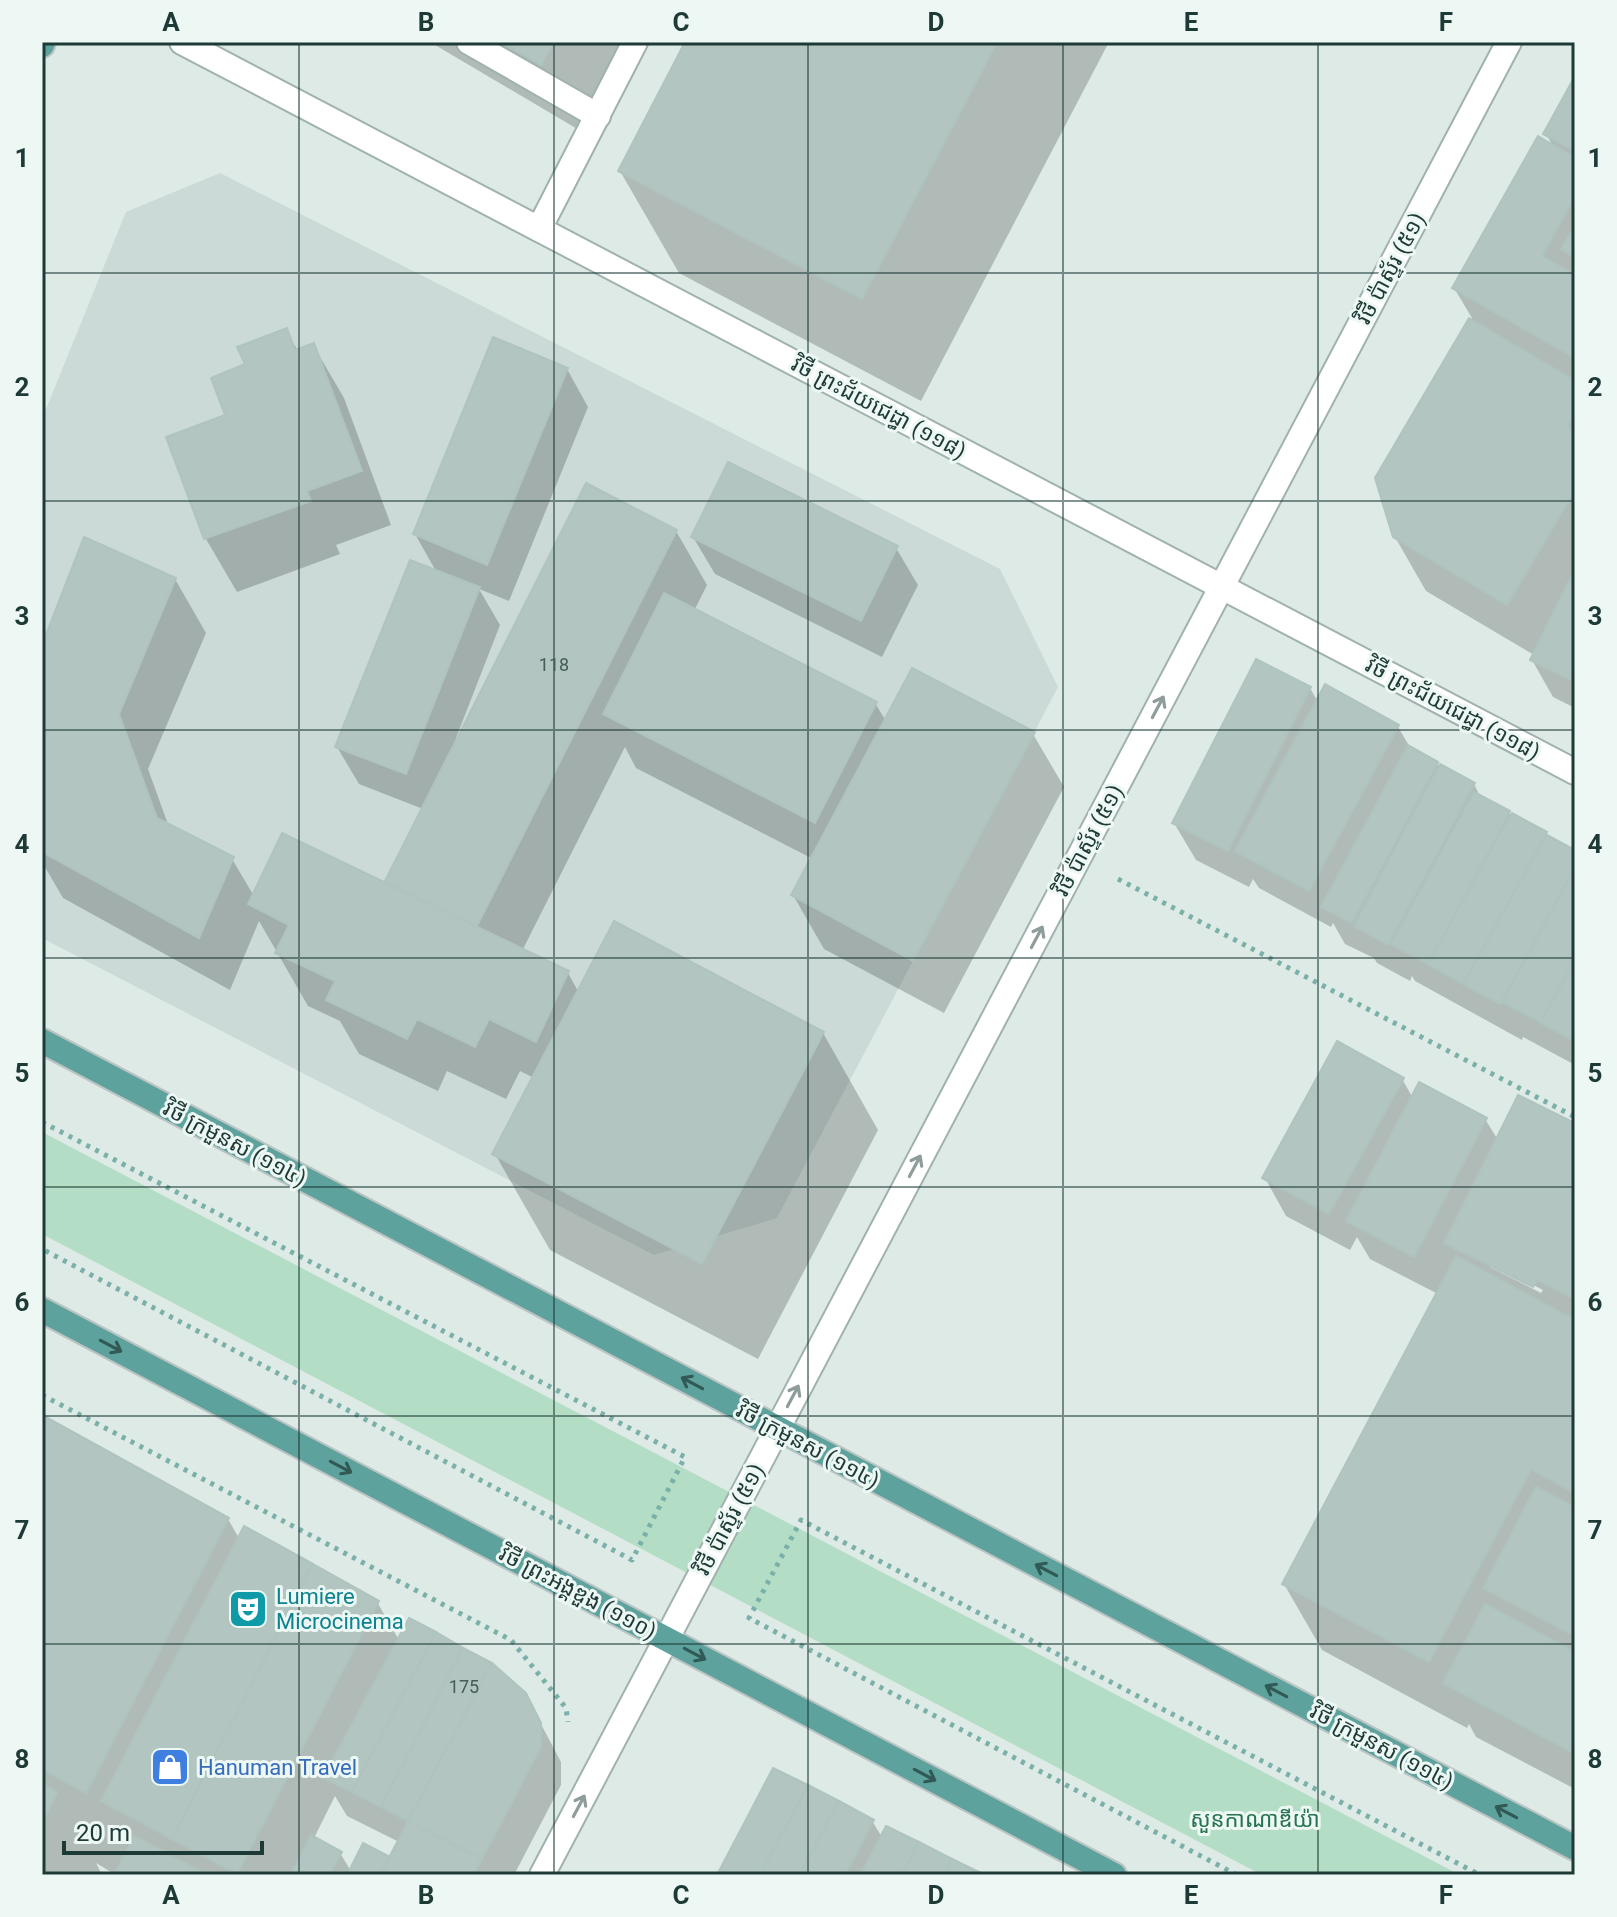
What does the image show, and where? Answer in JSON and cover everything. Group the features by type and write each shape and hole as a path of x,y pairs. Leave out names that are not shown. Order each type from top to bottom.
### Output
{"main road":[{"name":"វិថី ក្រមួនស (១១៤)","path":"42,1041 1575,1848"},
{"name":"វិថី ព្រះអង្គឌួង (១១០)","path":"42,1310 1114,1875"}],"street":[{"name":"វិថី ព្រះជ័យជេដ្ធា (១១៨)","path":"182,42 1575,772"},
{"path":"469,42 598,116"},
{"path":"539,229 635,42"},
{"name":"វិថី ប៉ាស្ទ័រ (៥១)","path":"542,1875 1509,42"}],"path":[{"path":"1078,859 1575,1117"},
{"path":"42,1122 685,1457 632,1560 42,1249"},
{"path":"42,1395 511,1640 566,1708 568,1731"},
{"path":"1237,1875 749,1618 801,1520 1480,1875"}],"shaded area":[{"path":"220,173 1000,569 1058,687 777,1218 654,1255 42,938 42,419 126,212"}],"green space":[{"name":"សួនកាណាឌីយ៉ា","path":"42,1132 1460,1875 1262,1875 42,1234"}],"building":[{"path":"501,42 554,42 541,65"},
{"path":"685,42 997,42 862,299 618,171"},
{"path":"1575,76 1575,151 1543,134"},
{"path":"1538,136 1575,158 1575,196 1542,256 1575,275 1575,358 1452,288"},
{"path":"1575,226 1575,258 1561,249"},
{"path":"1469,318 1575,381 1575,413 1567,427 1575,432 1575,490 1507,605 1393,537 1375,478"},
{"path":"287,328 295,350 314,343 362,471 307,491 311,501 204,539 166,437 225,415 211,378 245,364 237,347"},
{"path":"493,337 568,368 487,565 413,534"},
{"path":"728,462 898,546 861,621 691,537"},
{"path":"586,483 677,530 476,928 385,881"},
{"path":"84,537 176,578 119,714 157,818 234,857 199,938 42,852 42,645"},
{"path":"410,560 480,587 406,774 335,747"},
{"path":"1575,569 1575,682 1530,660"},
{"path":"664,593 877,702 815,823 603,714"},
{"path":"1256,659 1311,687 1228,851 1172,823"},
{"path":"912,668 1035,732 913,961 791,895"},
{"path":"1325,684 1399,725 1309,891 1235,851"},
{"path":"1408,745 1438,762 1352,923 1321,907"},
{"path":"1440,764 1475,783 1388,945 1354,926"},
{"path":"1474,792 1510,811 1428,964 1391,944"},
{"path":"1512,813 1547,832 1463,984 1428,964"},
{"path":"282,833 569,971 536,1042 489,1019 475,1047 417,1019 407,1039 326,1000 335,981 275,953 289,925 248,904"},
{"path":"1547,835 1575,850 1575,867 1500,1004 1463,984"},
{"path":"1575,868 1575,958 1540,1022 1503,1002"},
{"path":"614,921 824,1032 702,1264 492,1154"},
{"path":"1575,960 1575,1041 1541,1023"},
{"path":"1337,1041 1404,1078 1329,1214 1262,1178"},
{"path":"1419,1082 1487,1118 1414,1257 1346,1221"},
{"path":"1518,1095 1575,1123 1575,1299 1537,1280 1533,1287 1444,1243"},
{"path":"1456,1256 1575,1320 1575,1493 1531,1469 1429,1662 1282,1584"},
{"path":"42,1415 229,1518 86,1793 42,1769"},
{"path":"1536,1487 1575,1507 1575,1636 1483,1588"},
{"path":"244,1526 313,1564 172,1839 101,1801"},
{"path":"313,1564 379,1601 237,1874 172,1839"},
{"path":"1485,1604 1575,1652 1575,1754 1443,1683"},
{"path":"409,1618 436,1632 352,1792 323,1778"},
{"path":"436,1632 463,1648 381,1807 352,1792"},
{"path":"463,1648 492,1663 408,1821 381,1807"},
{"path":"492,1663 526,1693 541,1723 541,1747 482,1859 408,1821"},
{"path":"773,1768 808,1785 760,1875 717,1875"},
{"path":"42,1784 57,1792 42,1823"},
{"path":"808,1785 839,1801 800,1875 760,1875"},
{"path":"839,1801 874,1820 845,1875 800,1875"},
{"path":"408,1821 482,1859 474,1875 380,1875"},
{"path":"886,1826 919,1842 902,1875 860,1875"},
{"path":"311,1835 342,1852 329,1875 291,1875"},
{"path":"134,1836 207,1875 114,1875"},
{"path":"919,1842 952,1859 944,1875 902,1875"},
{"path":"363,1843 390,1857 380,1875 347,1875"},
{"path":"952,1859 983,1874 944,1875"}],"place":[{"name":"Lumiere Microcinema","path":"248,1609"},
{"name":"Hanuman Travel","path":"170,1767"}]}
